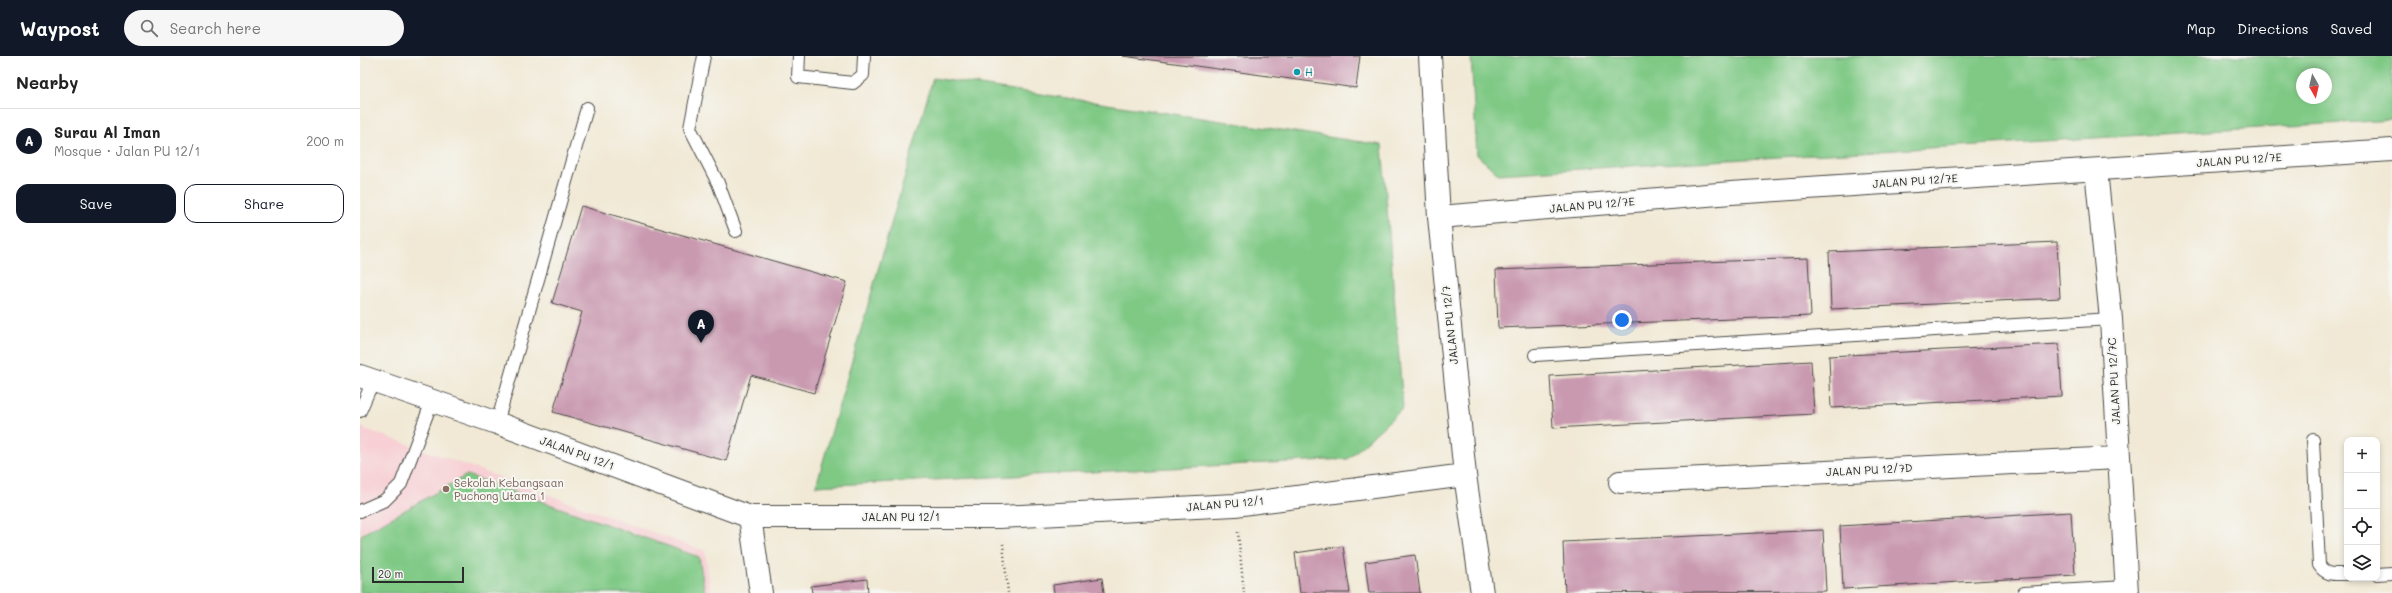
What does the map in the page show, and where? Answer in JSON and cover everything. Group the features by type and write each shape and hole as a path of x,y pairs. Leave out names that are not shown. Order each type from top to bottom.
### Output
{"street":[{"name":"JALAN PU 12/7","path":"1430,56 1439,218 1465,475 1482,593"},
{"name":"JALAN PU 12/7E","path":"1439,218 1732,193 2392,150"},
{"name":"JALAN PU 12/7C","path":"2096,170 2111,318 2126,590"},
{"name":"JALAN PU 12/1","path":"367,378 497,423 750,517 1000,517 1235,505 1465,475"},
{"name":"JALAN PU 12/7D","path":"1620,482 2118,458"},
{"path":"750,517 761,593"}],"lane":[{"path":"704,56 690,128 718,183 736,230"},
{"path":"799,56 798,77 853,83 863,75 864,56"},
{"path":"497,423 587,108"},
{"path":"1535,355 2111,318"},
{"path":"360,411 367,378"},
{"path":"360,511 384,500 401,484 432,401"},
{"path":"2314,440 2319,565 2323,571 2330,574 2344,574"},
{"path":"2380,574 2392,573"},
{"path":"2024,593 2126,590"}],"path":[{"path":"1235,505 1244,593"},
{"path":"1000,517 1008,593"}],"shaded area":[{"name":"Sekolah Kebangsaan Puchong Utama 1","path":"360,427 705,551 711,593 360,593"}],"green space":[{"path":"1471,56 2392,56 2392,120 1498,174 1477,155"},
{"path":"933,78 1382,145 1403,408 1348,459 816,486"},
{"name":"Sekolah Kebangsaan Puchong Utama 1","path":"467,475 699,557 705,593 360,593 361,535"}],"building":[{"name":"H","path":"1123,56 1360,56 1356,88"},
{"path":"581,206 847,282 814,393 751,375 726,461 553,412 582,312 552,303"},
{"path":"2057,242 2060,298 1831,309 1829,252"},
{"path":"1808,258 1811,316 1498,328 1496,270"},
{"path":"2059,344 2062,396 1831,408 1829,356"},
{"path":"1811,361 1814,414 1553,428 1550,376"},
{"path":"2071,512 2075,575 1843,589 1840,526"},
{"path":"1823,530 1826,591 1565,593 1563,542"},
{"path":"1343,546 1350,593 1300,593 1295,553"},
{"path":"1415,555 1420,593 1369,593 1365,562"},
{"path":"1102,578 1104,593 1054,593 1053,585"},
{"path":"867,579 868,593 812,593 811,586"}],"place":[{"name":"H","path":"1297,72"},
{"name":"Surau Al Iman","path":"701,343"},
{"name":"Sekolah Kebangsaan Puchong Utama 1","path":"446,489"}]}
